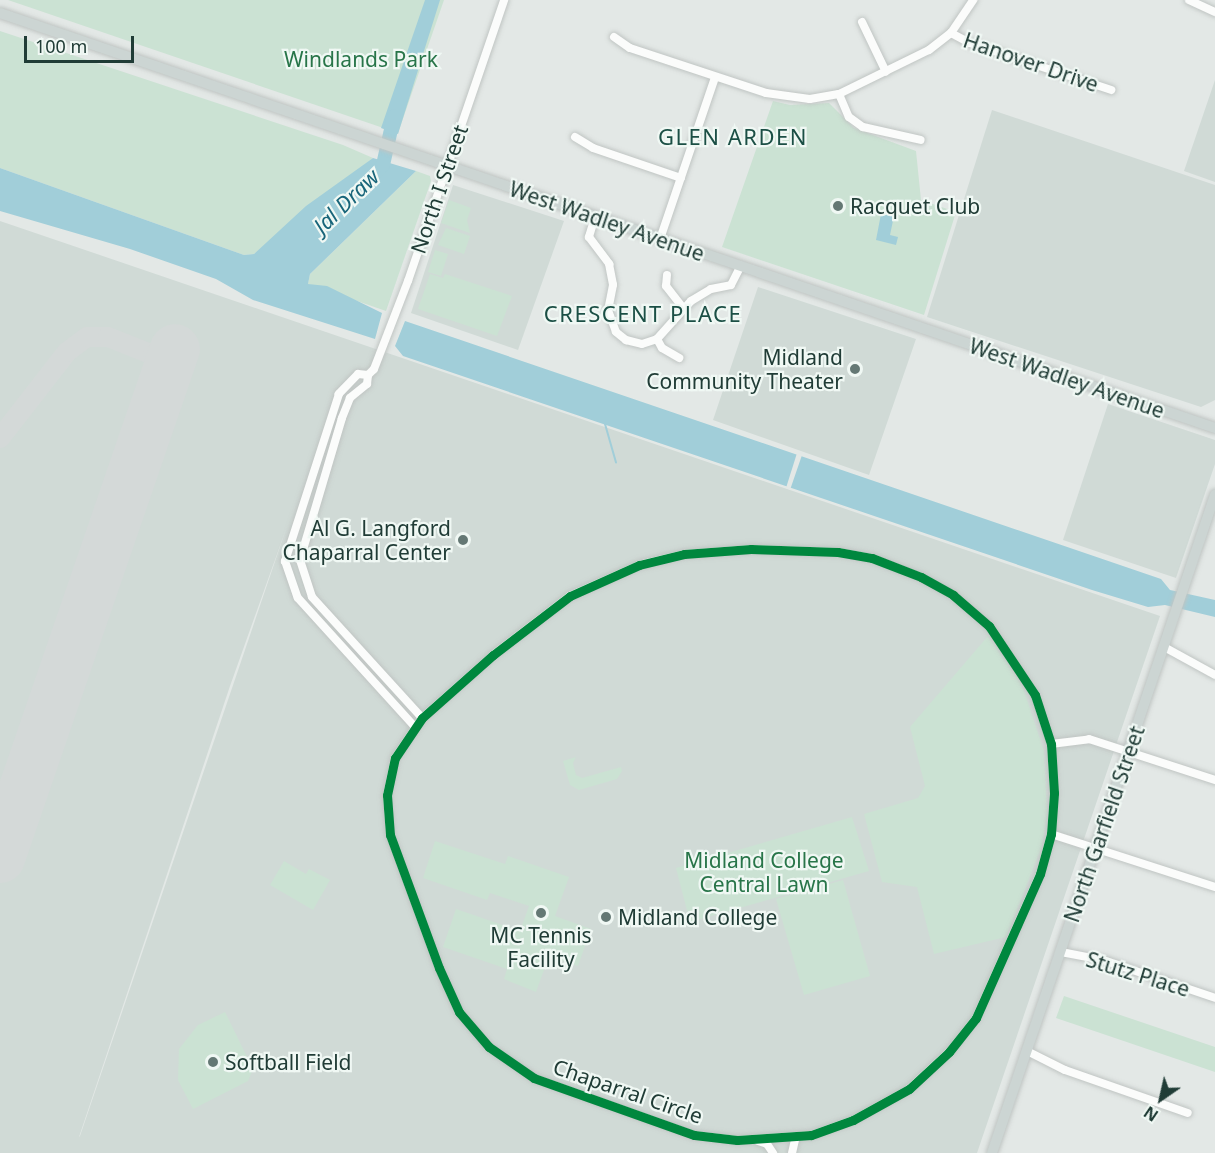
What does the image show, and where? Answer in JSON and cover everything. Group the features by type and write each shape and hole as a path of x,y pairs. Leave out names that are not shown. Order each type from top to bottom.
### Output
{"main road":[{"name":"West Wadley Avenue","path":"0,13 1215,428"},
{"name":"North Garfield Street","path":"992,1153 1215,495"}],"street":[{"name":"North I Street","path":"422,718 312,597 305,582 300,560 342,418 350,398 367,384 368,375 374,369 408,281 504,0"},
{"path":"614,37 630,48 715,77 790,98 810,99 838,94 929,50 951,33 973,0"},
{"path":"1189,0 1215,12"},
{"path":"862,22 886,72"},
{"name":"Hanover Drive","path":"951,33 969,43 1111,90"},
{"path":"660,239 715,77"},
{"path":"838,94 849,117 863,127 921,140"},
{"path":"575,137 593,148 681,178"},
{"path":"596,217 589,237 609,264 613,285 608,310 616,332 626,340 642,344 657,339 684,309 711,289 731,285 740,267"},
{"path":"667,276 666,286 684,309"},
{"path":"657,339 662,348 679,358"},
{"path":"368,375 358,374 339,394 285,561 289,582 298,598 415,727"},
{"path":"308,485 320,489"},
{"name":"Chaparral Circle","path":"790,549 872,558 916,574 952,595 989,626 1015,661 1035,695 1051,744 1054,793 1051,834 1040,873 976,1018 949,1052 909,1089 881,1107 811,1135 756,1140 694,1135 534,1078 489,1047 459,1012 389,829 387,795 395,758 415,727 422,718 545,613 596,583 639,565 684,554 790,549"},
{"path":"1164,647 1215,675"},
{"path":"1051,744 1089,739 1215,780"},
{"path":"1051,834 1215,887"},
{"name":"Stutz Place","path":"1061,951 1103,960 1215,998"},
{"path":"1027,1051 1065,1070 1188,1113"},
{"path":"792,1153 796,1136"},
{"path":"756,1140 767,1144 774,1153"}],"shaded area":[{"path":"1215,80 1215,182 1184,171"},
{"path":"992,110 1215,185 1215,400 1201,407 927,317"},
{"path":"453,185 564,221 518,350 411,313"},
{"name":"Midland College","path":"0,221 1160,616 977,1153 0,1153","holes":["286,529 80,1136 230,686"]},
{"name":"Midland Community Theater","path":"758,287 916,339 869,475 713,420"},
{"path":"1108,404 1215,440 1215,464 1176,578 1063,540"}],"green space":[{"name":"Windlands Park","path":"8,0 444,0 398,133"},
{"path":"0,31 343,145 373,158 254,254 244,255 0,168"},
{"name":"Racquet Club","path":"773,101 790,105 829,103 854,128 916,151 921,200 956,212 924,315 722,247"},
{"path":"416,171 430,176 431,181 386,311 308,284 310,274"},
{"path":"449,200 471,208 467,220 470,233 441,223"},
{"path":"446,228 470,236 464,254 438,245"},
{"path":"435,250 448,254 441,276 428,272"},
{"path":"430,274 443,278 445,274 512,296 497,336 418,309"},
{"path":"988,636 1022,685 1044,751 1047,812 1042,846 1006,937 934,954 917,887 882,882 864,814 918,798 925,786 910,727"},
{"path":"576,757 573,763 576,775 582,778 621,767 622,771 617,779 579,790 570,785 563,761"},
{"name":"Midland College Central Lawn","path":"852,817 869,871 690,922 676,868"},
{"name":"MC Tennis Facility","path":"435,841 505,864 508,856 569,877 555,916 591,929 578,966 549,956 536,992 504,979 507,969 443,947 456,909 520,931 529,906 490,893 487,900 423,878"},
{"path":"284,861 306,874 309,869 330,880 313,910 270,885"},
{"path":"843,880 870,976 804,995 776,899"},
{"path":"1064,996 1215,1047 1215,1072 1056,1018"},
{"name":"Softball Field","path":"225,1012 253,1069 248,1081 193,1109 178,1080 179,1049 198,1025"}],"water":[{"path":"425,0 440,0 398,134 381,128"},
{"path":"373,158 416,171 310,274 308,284 327,286 382,313 375,339 253,300 216,279 130,249 0,211 0,168 244,255 254,254 306,206"},
{"path":"881,214 894,216 890,235 898,237 896,245 876,240"},
{"path":"405,321 1161,579 1170,590 1215,600 1215,617 1165,605 1148,607 1092,590 403,356 395,346"}],"pier":[{"path":"797,453 802,455 790,490 786,488"}],"waterway":[{"name":"Jal Draw","path":"373,175 383,165 394,116"},
{"path":"605,424 616,462"}],"taxiway":[{"path":"0,438 67,352 87,337 108,337 153,355 160,367 161,389"}],"runway":[{"path":"0,858 175,349"}],"cycle path":[{"path":"751,549 838,552 872,558 921,577 953,595 989,626 1035,695 1051,744 1054,793 1051,834 1040,874 976,1018 949,1052 909,1089 853,1120 811,1135 737,1140 694,1135 534,1078 489,1047 459,1012 439,968 390,835 387,795 395,758 422,718 493,655 570,596 639,565 684,554 751,549"}],"place":[{"name":"Racquet Club","path":"838,206"},
{"name":"Midland Community Theater","path":"855,369"},
{"name":"Al G. Langford Chaparral Center","path":"463,540"},
{"name":"MC Tennis Facility","path":"541,913"},
{"name":"Midland College","path":"606,917"},
{"name":"Softball Field","path":"213,1062"}],"district":[{"name":"GLEN ARDEN","path":"733,137"},
{"name":"CRESCENT PLACE","path":"643,314"}]}
